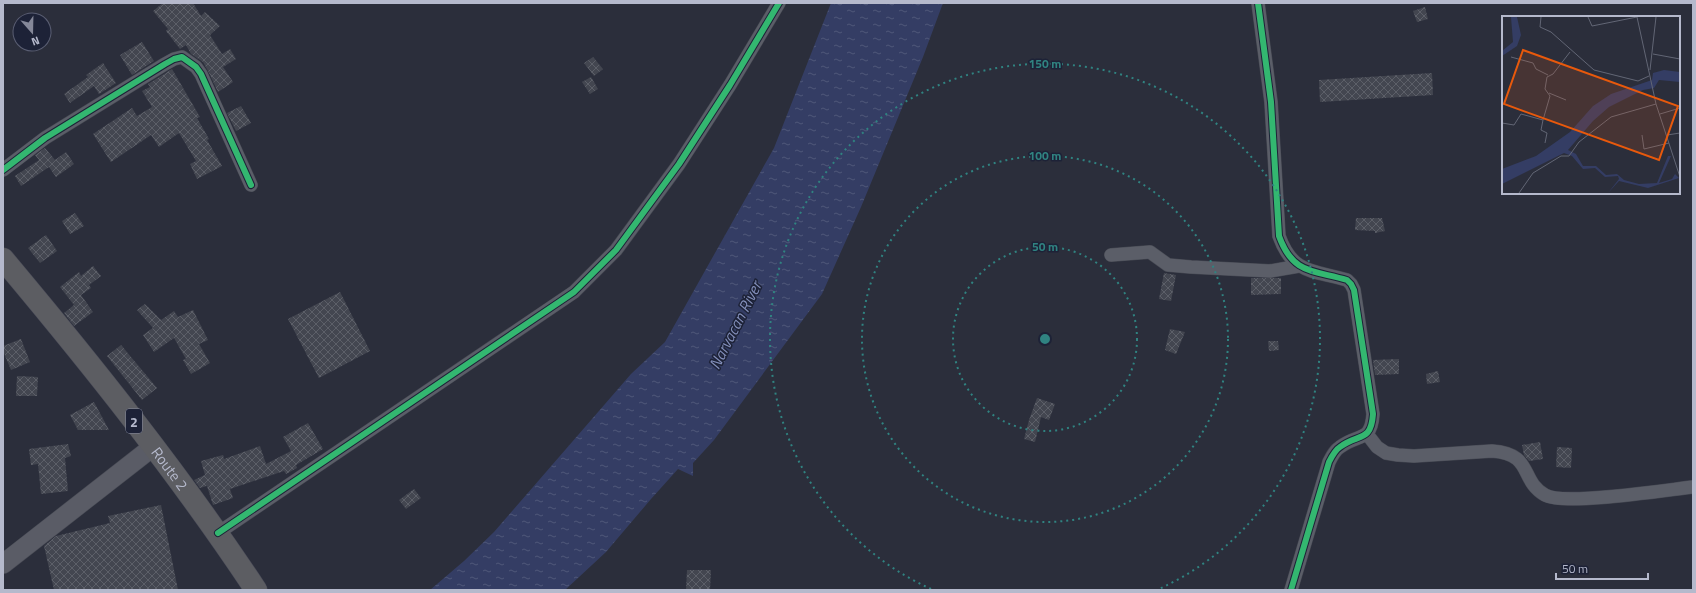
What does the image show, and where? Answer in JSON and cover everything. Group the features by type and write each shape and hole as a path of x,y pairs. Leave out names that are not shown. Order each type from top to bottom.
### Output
{"highway":[{"name":"Route 2","path":"6,267 154,446 218,533 256,590"}],"street":[{"path":"218,533 574,292 616,250 679,164 730,85 779,3"},
{"path":"1258,3 1272,102 1279,236 1292,261 1299,266 1308,270 1347,280 1353,286 1373,414 1371,429 1367,434 1339,447 1329,462 1291,590"},
{"path":"3,170 45,138 165,64 174,59 182,58 193,64 201,74 251,185"},
{"path":"1110,255 1150,252 1168,265 1191,267 1270,271 1299,266"},
{"path":"1367,434 1386,453 1398,455 1414,456 1492,451 1504,452 1516,456 1538,490 1546,496 1558,499 1595,497 1693,487"},
{"path":"3,564 154,446"}],"water":[{"name":"Narvacan River","path":"831,3 943,3 923,57 861,207 822,294 714,440 693,463 693,476 678,469 606,552 565,590 430,590 464,561 494,532 631,374 665,342 774,148"}],"building":[{"path":"163,3 193,3 201,16 205,12 220,26 210,35 222,54 230,49 236,59 223,67 233,82 218,92 203,62 191,54 186,45 180,49 166,31 168,29 153,11"},
{"path":"1425,7 1428,19 1417,22 1413,11"},
{"path":"142,42 154,61 132,75 120,55"},
{"path":"593,57 603,69 594,76 584,63"},
{"path":"103,63 116,83 99,94 94,86 70,103 64,94 88,77 86,75"},
{"path":"172,69 200,117 197,118 209,139 207,140 222,166 197,179 190,164 196,161 179,133 159,147 151,135 111,162 93,134 132,108 137,116 152,107 142,91 150,87 148,84"},
{"path":"1432,73 1433,95 1320,102 1319,80"},
{"path":"591,77 598,89 590,94 582,82"},
{"path":"241,106 251,123 236,131 227,113"},
{"path":"45,148 55,160 66,152 74,164 56,177 49,167 21,186 15,176 39,160 35,155"},
{"path":"75,213 84,226 70,234 62,221"},
{"path":"1356,218 1382,218 1385,231 1375,233 1375,231 1355,230"},
{"path":"46,235 57,251 40,263 28,248"},
{"path":"93,266 101,276 89,285 91,288 81,295 93,312 74,326 64,313 74,305 60,287 79,272 81,276"},
{"path":"1164,273 1176,275 1171,301 1159,299"},
{"path":"1251,278 1281,278 1281,294 1251,295"},
{"path":"340,292 370,351 319,378 288,319"},
{"path":"145,304 161,320 174,311 178,317 193,310 208,340 199,344 210,363 191,374 183,360 186,359 174,338 154,352 143,335 153,328 137,310"},
{"path":"1170,329 1185,332 1176,354 1165,350"},
{"path":"21,339 30,362 11,370 3,351 3,346"},
{"path":"1268,341 1278,341 1279,350 1269,351"},
{"path":"121,345 157,388 142,400 107,356"},
{"path":"1399,359 1399,374 1375,375 1373,360"},
{"path":"1438,371 1440,382 1427,384 1426,374"},
{"path":"17,376 38,377 37,396 16,396"},
{"path":"1037,398 1055,404 1049,420 1041,417 1035,442 1024,439"},
{"path":"94,402 109,430 78,430 70,415"},
{"path":"308,423 323,449 296,465 297,468 286,474 284,471 230,489 233,498 213,505 207,486 200,488 194,480 205,475 201,461 223,455 224,459 260,446 266,464 291,451 283,437"},
{"path":"1540,442 1543,459 1529,461 1524,455 1522,445"},
{"path":"68,444 71,456 65,458 68,491 41,494 38,464 31,465 29,449"},
{"path":"1557,447 1572,448 1571,468 1556,467"},
{"path":"414,489 421,498 406,509 399,500"},
{"path":"161,505 178,590 54,590 44,546 56,536 110,523 108,516"},
{"path":"687,570 711,570 710,590 686,590"}],"cycle path":[{"path":"218,533 574,292 616,250 679,164 730,85 779,3"},
{"path":"1258,3 1271,102 1279,236 1291,258 1298,264 1315,272 1347,280 1351,284 1354,290 1373,414 1370,429 1362,436 1338,448 1329,462 1291,590"},
{"path":"3,170 45,138 165,64 182,57 196,67 201,74 251,185"}]}
